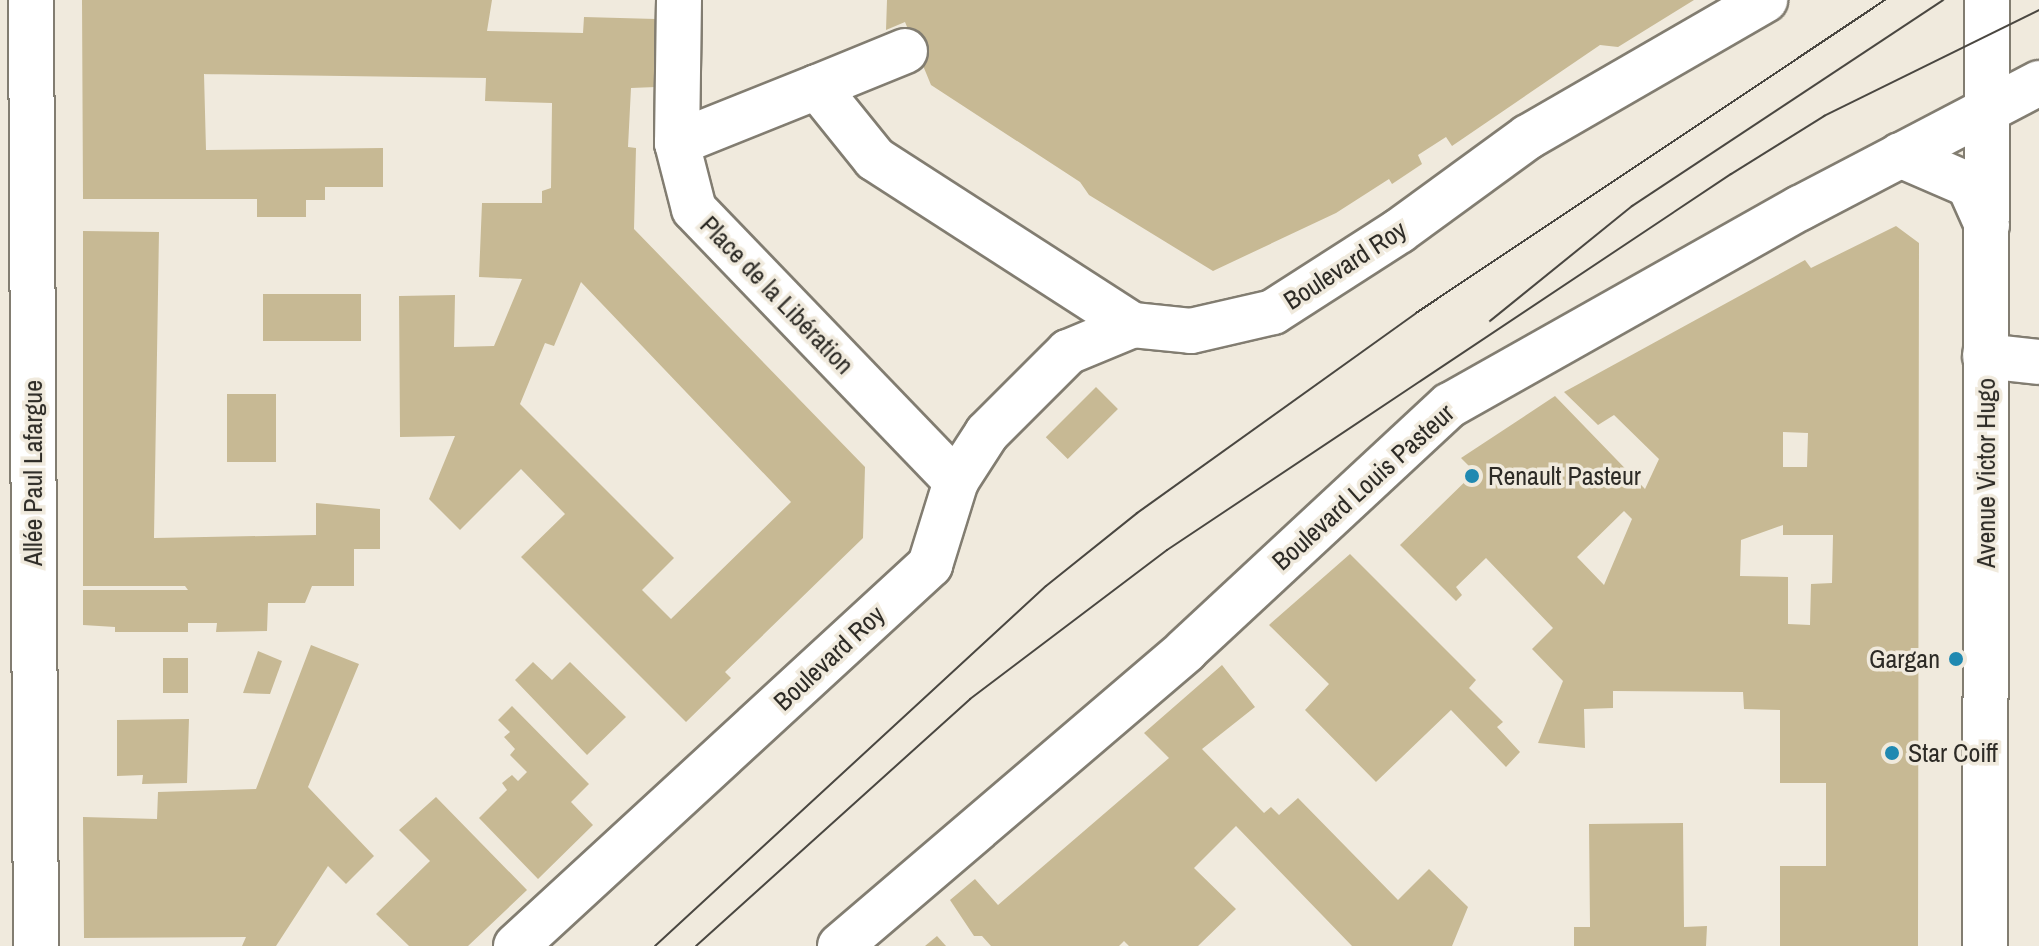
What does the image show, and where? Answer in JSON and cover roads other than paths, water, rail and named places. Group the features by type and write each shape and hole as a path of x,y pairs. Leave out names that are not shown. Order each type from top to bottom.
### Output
{"street":[{"name":"Allée Paul Lafargue","path":"31,0 15,74 36,946"},
{"name":"Place de la Libération","path":"679,0 677,143 694,209 956,481"},
{"name":"Boulevard Roy","path":"516,946 930,565 956,481 987,433 1068,352 1133,325 1191,331 1273,312 1399,231 1528,137 1765,0"},
{"name":"Avenue Victor Hugo","path":"1985,946 1987,0"},
{"path":"677,143 905,51"},
{"name":"Boulevard Louis Pasteur","path":"840,946 1186,650 1450,405 1900,155 2039,83"},
{"path":"817,87 875,159 1133,325"},
{"path":"1900,155 1969,185 1988,227"},
{"path":"1985,356 2039,362"}],"tram line":[{"path":"655,946 1046,586 1137,513 1416,313 1885,0"},
{"path":"1490,321 1632,206 1943,0"},
{"path":"696,946 970,699 1167,550 1731,174 1824,116 2039,10"}],"place":[{"name":"Renault Pasteur","path":"1472,476"},
{"name":"Gargan","path":"1956,659"},
{"name":"Star Coiff","path":"1892,753"}]}
